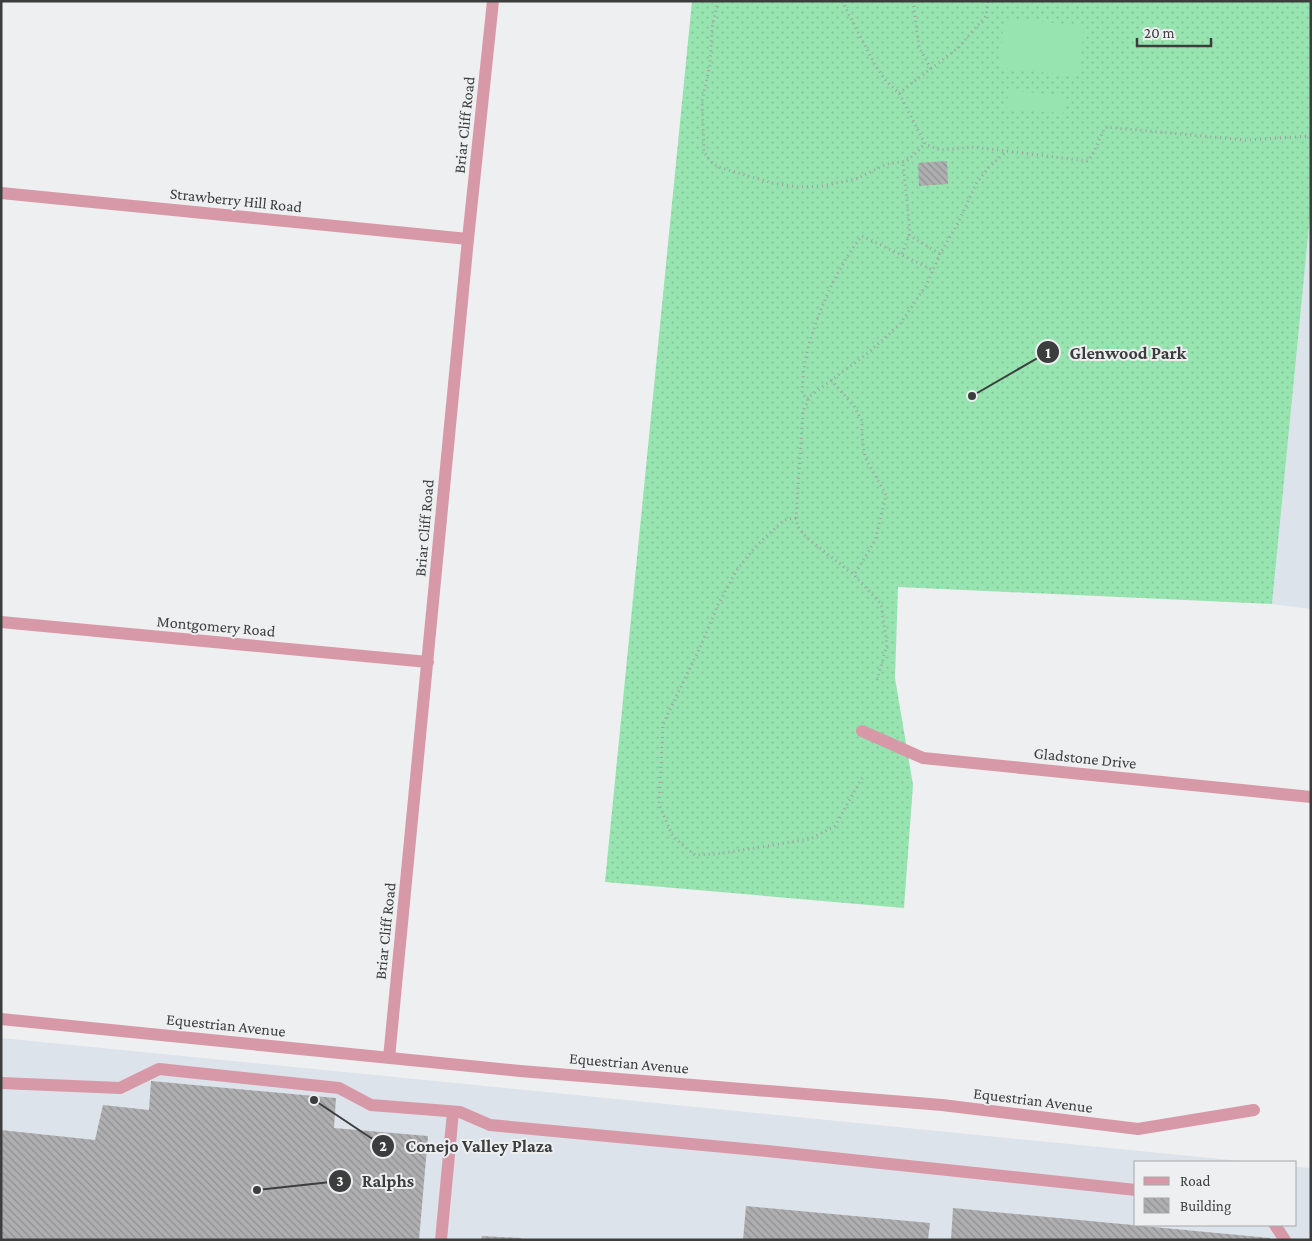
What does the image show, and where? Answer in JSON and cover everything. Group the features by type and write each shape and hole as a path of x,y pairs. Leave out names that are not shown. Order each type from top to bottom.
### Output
{"street":[{"name":"Briar Cliff Road","path":"389,1058 468,239 493,1"},
{"name":"Strawberry Hill Road","path":"1,193 468,239"},
{"name":"Montgomery Road","path":"1,622 428,662"},
{"name":"Gladstone Drive","path":"862,731 923,758 1311,797"},
{"name":"Equestrian Avenue","path":"1,1019 520,1071 942,1105 1138,1129 1254,1110"},
{"path":"1,1082 120,1088 159,1070 339,1088 371,1105 460,1112 490,1125 767,1150 1134,1190"},
{"path":"441,1240 453,1112"},
{"path":"1277,1226 1285,1240"}],"path":[{"path":"718,1 712,28 710,65 702,101 704,152 718,168 772,183 799,187 822,186 856,179 887,164 907,161 925,144"},
{"path":"842,1 875,65 886,81 899,93 925,144 940,150 974,147 1086,161 1092,156 1105,127 1246,140 1311,136"},
{"path":"912,1 919,47 931,68"},
{"path":"899,93 958,48 986,16 988,1"},
{"path":"877,680 887,645 881,604 854,575 806,537 798,527 796,518 803,411 810,396 868,353 900,324 927,284 940,254 958,223 976,184 989,167 1007,151"},
{"path":"902,254 910,232 903,162"},
{"path":"808,400 802,393 804,362 812,332 829,291 854,245 862,236 933,270"},
{"path":"909,236 940,254"},
{"path":"831,380 854,406 862,422 865,457 886,495 875,541 854,575"},
{"path":"796,518 784,520 755,547 736,571 718,605 702,645 663,724 659,804 672,837 695,855 717,854 810,839 835,826 862,778"}],"shaded area":[{"path":"1311,206 1311,609 1272,604"},
{"path":"1,1038 1241,1161 1134,1161 1134,1226 1297,1226 1297,1167 1311,1168 1311,1240 1,1240"}],"green space":[{"path":"692,1 1311,1 1311,206 1272,604 898,587 895,678 913,785 904,908 605,882"},
{"path":"1004,18 1084,26 1079,76 1000,68"},
{"path":"1008,91 1065,95 1063,113 1007,109"}],"building":[{"path":"947,161 948,184 919,186 918,163"},
{"path":"151,1081 336,1098 334,1128 428,1136 419,1240 1,1240 1,1130 95,1140 103,1105 149,1110"},
{"path":"746,1206 930,1223 928,1240 743,1240"},
{"path":"953,1208 1270,1238 1270,1240 951,1240"},
{"path":"482,1236 521,1238 521,1240 481,1240"}],"place":[{"name":"Glenwood Park","path":"972,396"},
{"name":"Conejo Valley Plaza","path":"314,1100"},
{"name":"Ralphs","path":"257,1190"}]}
